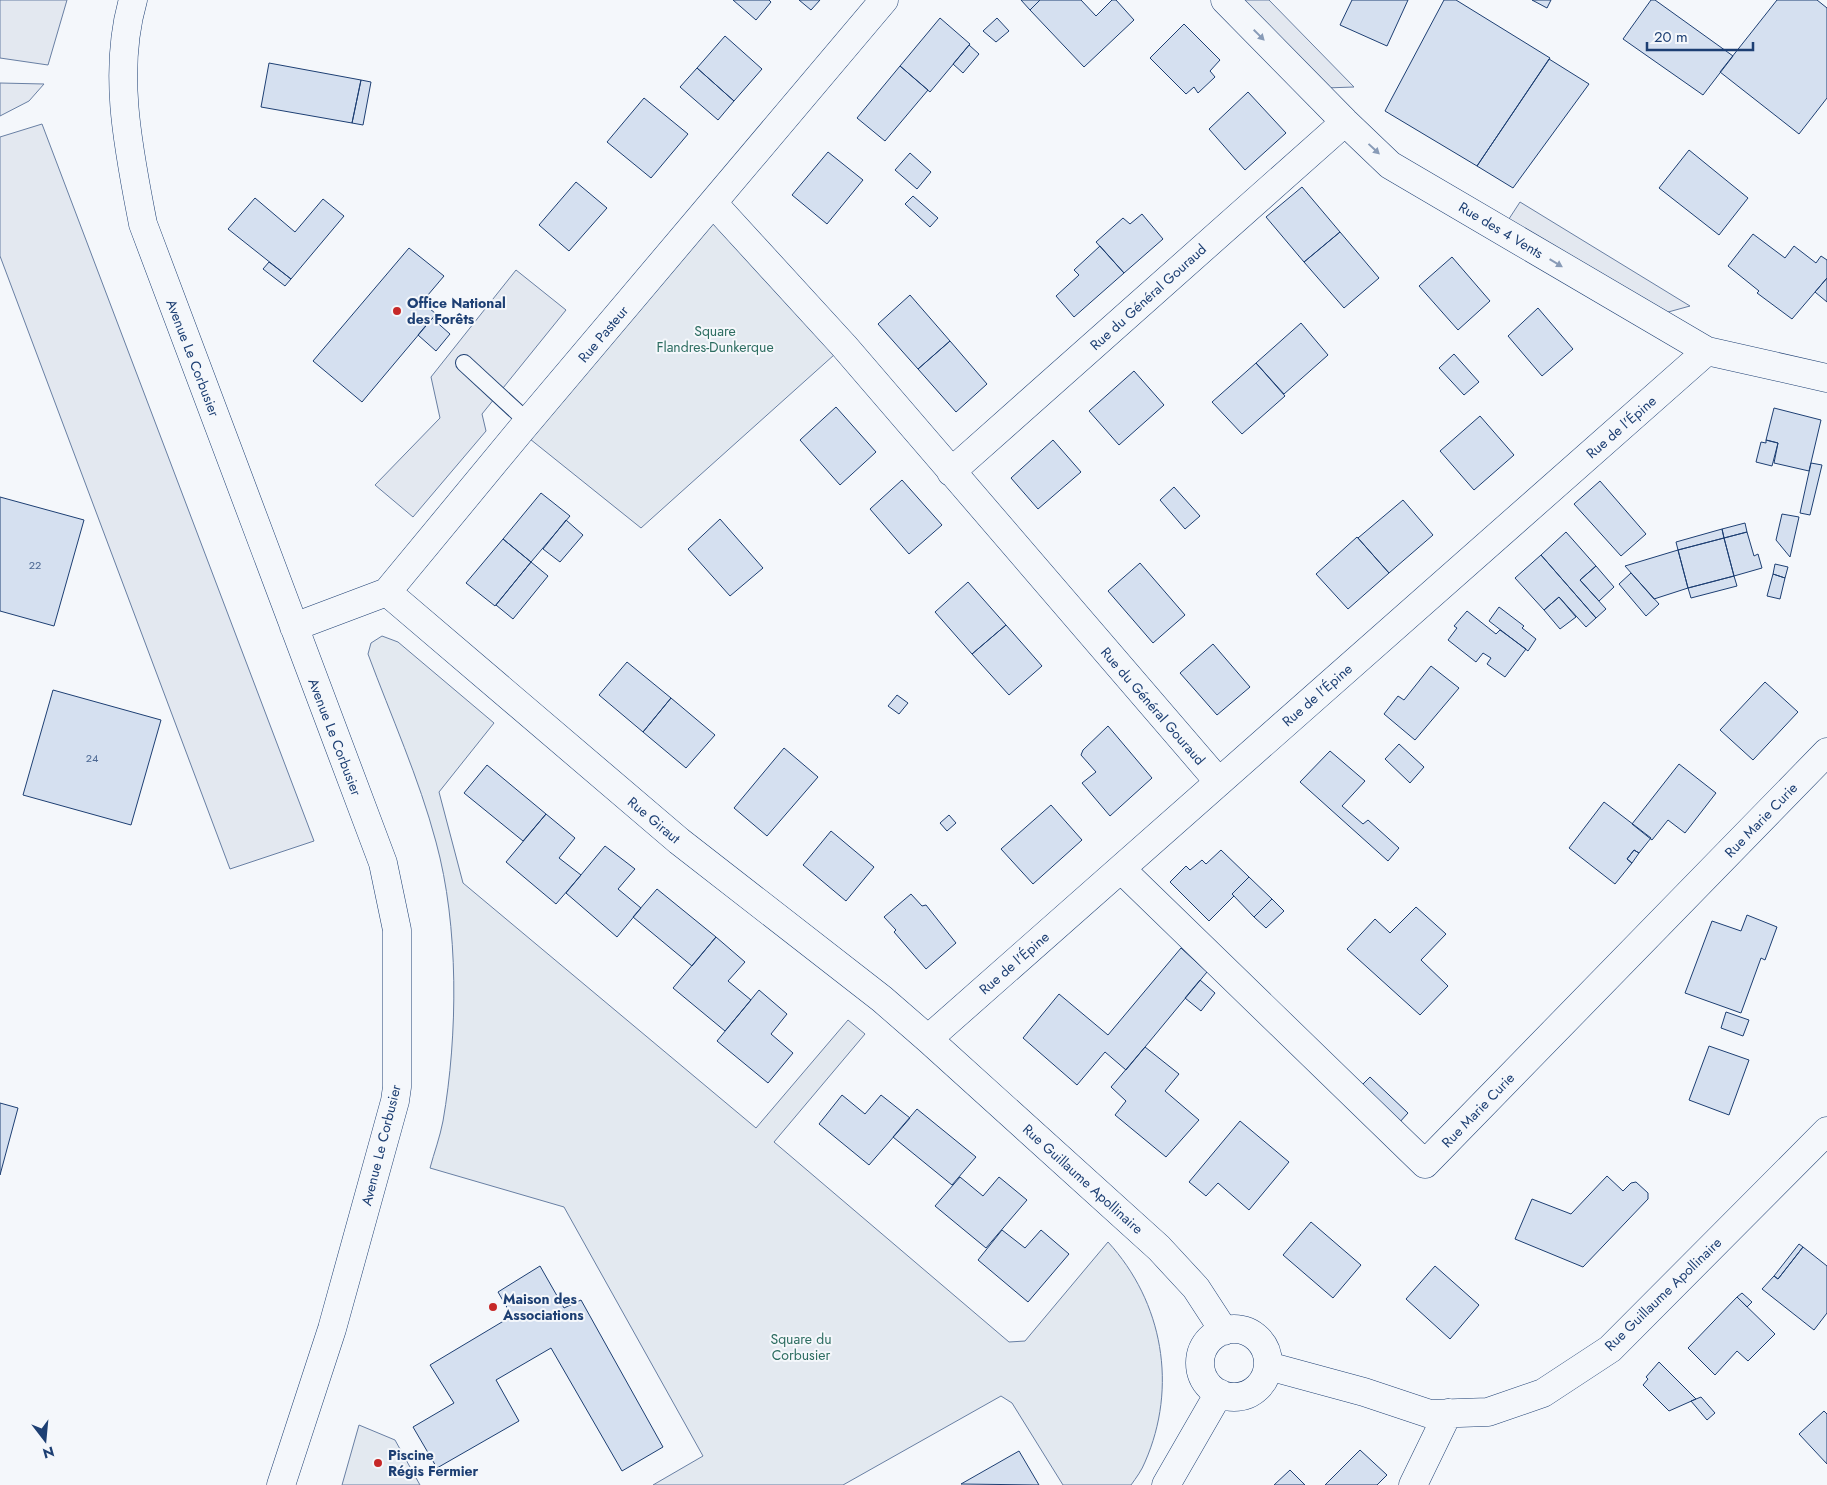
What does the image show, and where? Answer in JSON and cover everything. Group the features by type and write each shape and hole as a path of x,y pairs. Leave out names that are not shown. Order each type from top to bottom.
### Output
{"street":[{"name":"Avenue Le Corbusier","path":"133,0 127,23 123,74 127,141 142,224 383,863 397,930 398,1087 332,1329 281,1485"},
{"name":"Rue Pasteur","path":"294,627 387,592 884,0"},
{"name":"Rue des 4 Vents","path":"1225,0 1345,122 1390,164 1707,351 1827,378"},
{"name":"Rue du Général Gouraud","path":"951,472 1345,122"},
{"name":"Rue du Général Gouraud","path":"713,202 844,346 1219,782"},
{"name":"Rue de l'Épine","path":"928,1039 1707,351"},
{"name":"Rue Giraut","path":"387,592 679,841 882,999 928,1039"},
{"name":"Rue Marie Curie","path":"1121,869 1425,1164 1827,752"},
{"name":"Rue Guillaume Apollinaire","path":"928,1039 1159,1248 1196,1288 1224,1331"},
{"name":"Rue Guillaume Apollinaire","path":"1268,1366 1364,1392 1430,1414 1488,1412 1543,1393 1610,1349 1827,1131"},
{"path":"1235,1329 1246,1331 1256,1337 1267,1355 1268,1366 1260,1386 1251,1393 1235,1397 1218,1394 1203,1377 1200,1366 1201,1355 1206,1344 1214,1336 1224,1331 1235,1329"},
{"path":"1166,1485 1218,1394"},
{"path":"1413,1485 1448,1413"}],"lane":[{"path":"464,363 528,422"}],"green space":[{"name":"Square Flandres-Dunkerque","path":"713,203 844,346 641,528 520,431"},
{"name":"Square du Corbusier","path":"382,636 398,642 494,723 439,792 463,883 756,1128 848,1020 865,1034 774,1142 1009,1342 1025,1341 1108,1242 1127,1266 1142,1291 1153,1318 1160,1346 1161,1404 1155,1433 1144,1465 1131,1485 1063,1485 1012,1403 1001,1396 843,1485 653,1485 703,1456 564,1207 430,1168 443,1121 451,1053 454,981 449,909 444,875 429,818 368,654 371,643"},
{"name":"Piscine Régis Fermier","path":"359,1425 395,1440 420,1485 342,1485"}],"shaded area":[{"path":"0,0 67,0 48,65 0,58"},
{"path":"1237,0 1269,0 1354,87 1325,88"},
{"path":"0,83 44,84 29,101 0,116"},
{"path":"42,124 314,841 230,869 0,256 0,137"},
{"path":"1520,202 1690,306 1661,314 1505,225"},
{"path":"516,270 566,310 482,414 486,431 413,517 375,485 440,418 431,377"}],"building":[{"path":"733,0 769,0 771,2 756,20"},
{"path":"799,0 820,0 811,10"},
{"path":"1021,0 1040,0 1030,10"},
{"path":"1040,0 1081,0 1096,16 1112,0 1116,0 1134,20 1084,67 1030,10"},
{"path":"1352,0 1408,0 1387,46 1340,25"},
{"path":"1444,0 1456,0 1550,58 1477,166 1385,111"},
{"path":"1532,0 1551,0 1547,8"},
{"path":"1651,0 1655,0 1733,56 1703,95 1623,39"},
{"path":"1777,0 1817,0 1827,8 1827,98 1799,134 1720,72"},
{"path":"940,18 970,44 930,92 900,66"},
{"path":"997,18 1009,31 996,42 983,31"},
{"path":"1184,24 1220,60 1210,71 1215,77 1198,93 1194,87 1186,94 1150,58"},
{"path":"725,36 762,69 734,101 697,68"},
{"path":"969,45 979,54 963,73 953,64"},
{"path":"1549,59 1589,84 1513,188 1477,166"},
{"path":"269,63 361,80 352,123 261,107"},
{"path":"900,66 928,90 885,141 857,118"},
{"path":"697,68 734,101 718,120 680,87"},
{"path":"361,80 371,82 363,125 352,123"},
{"path":"1248,92 1286,133 1245,170 1209,129"},
{"path":"644,98 688,134 651,178 607,142"},
{"path":"1689,150 1748,198 1719,235 1659,188"},
{"path":"828,152 863,180 827,224 792,195"},
{"path":"910,153 931,172 917,189 895,170"},
{"path":"576,182 607,208 569,251 539,225"},
{"path":"1302,187 1340,232 1304,262 1266,217"},
{"path":"913,196 938,218 930,227 905,204"},
{"path":"255,198 295,232 323,199 344,216 291,279 228,229"},
{"path":"1142,214 1163,239 1124,273 1096,242 1123,218 1130,224"},
{"path":"1340,232 1379,278 1344,308 1304,262"},
{"path":"1753,234 1785,258 1794,246 1816,263 1821,256 1827,260 1827,278 1792,319 1757,293 1759,291 1728,266"},
{"path":"1100,246 1124,273 1074,317 1056,296 1079,275 1074,270"},
{"path":"409,248 444,276 422,302 436,314 362,402 313,361"},
{"path":"1452,257 1490,301 1458,330 1419,286"},
{"path":"269,262 291,279 285,286 263,269"},
{"path":"1827,278 1827,302 1815,292"},
{"path":"910,295 950,341 918,369 878,324"},
{"path":"1538,308 1573,349 1542,376 1508,336"},
{"path":"432,318 450,334 436,351 418,335"},
{"path":"1301,323 1328,355 1284,394 1256,363"},
{"path":"950,341 987,384 956,412 918,369"},
{"path":"1454,354 1479,382 1464,395 1439,368"},
{"path":"1256,363 1285,396 1242,434 1212,402"},
{"path":"1134,371 1164,405 1119,445 1089,411"},
{"path":"836,407 876,452 840,485 800,440"},
{"path":"1774,408 1821,420 1809,471 1774,463 1778,443 1766,440"},
{"path":"1480,416 1514,455 1474,490 1440,451"},
{"path":"1053,440 1081,472 1038,509 1011,478"},
{"path":"1766,440 1778,443 1772,466 1756,462 1761,442 1766,443"},
{"path":"1811,463 1822,465 1810,515 1800,513"},
{"path":"902,480 942,525 909,554 870,509"},
{"path":"1600,481 1646,534 1621,556 1574,504"},
{"path":"1174,487 1200,516 1185,529 1160,500"},
{"path":"541,493 570,516 531,562 503,539"},
{"path":"0,497 84,520 54,626 0,611"},
{"path":"1403,500 1433,535 1389,573 1358,538"},
{"path":"1782,514 1799,517 1790,557 1776,540"},
{"path":"720,519 763,568 730,596 688,549"},
{"path":"566,520 583,535 560,562 543,549"},
{"path":"1745,523 1747,532 1724,538 1722,529"},
{"path":"1722,529 1724,538 1678,550 1676,542"},
{"path":"1566,532 1596,566 1580,580 1606,609 1596,618 1541,555"},
{"path":"1747,532 1754,556 1758,554 1762,568 1734,576 1724,538"},
{"path":"1357,537 1389,573 1348,609 1316,574"},
{"path":"1724,538 1734,576 1688,588 1678,550"},
{"path":"503,539 531,562 495,606 466,583"},
{"path":"1678,550 1688,588 1654,599 1625,566"},
{"path":"1541,555 1596,618 1586,627 1559,597 1544,610 1515,578"},
{"path":"531,562 548,576 513,619 496,605"},
{"path":"1140,563 1185,615 1153,643 1108,591"},
{"path":"1775,564 1788,567 1785,578 1773,574"},
{"path":"1596,566 1614,587 1599,601 1580,580"},
{"path":"1631,573 1659,604 1646,616 1619,584"},
{"path":"1773,574 1785,578 1780,599 1767,596"},
{"path":"1734,576 1737,586 1691,598 1688,588"},
{"path":"968,582 1006,625 972,654 935,612"},
{"path":"1559,597 1576,617 1560,629 1544,610"},
{"path":"1499,607 1524,626 1522,628 1536,639 1528,651 1489,621"},
{"path":"1467,611 1496,634 1500,630 1526,649 1505,677 1487,664 1491,658 1483,653 1476,662 1448,640 1457,628 1454,626"},
{"path":"1006,625 1042,666 1009,695 972,654"},
{"path":"1213,644 1250,687 1217,715 1180,673"},
{"path":"627,662 671,698 643,732 599,695"},
{"path":"1431,666 1459,688 1415,740 1384,714 1398,696 1404,700"},
{"path":"1765,682 1798,712 1753,760 1720,730"},
{"path":"53,690 161,720 131,825 23,795"},
{"path":"897,695 908,703 899,714 888,706"},
{"path":"671,698 715,735 686,768 643,732"},
{"path":"1108,726 1152,778 1110,816 1082,783 1096,772 1081,755 1083,750"},
{"path":"1399,744 1424,767 1410,783 1385,759"},
{"path":"784,748 818,777 767,836 734,808"},
{"path":"1330,751 1365,781 1342,806 1363,824 1368,820 1399,848 1388,861 1300,782"},
{"path":"1679,764 1716,793 1685,833 1668,820 1652,840 1632,824"},
{"path":"487,765 546,814 523,841 464,793"},
{"path":"1604,802 1651,838 1639,853 1634,850 1627,859 1632,863 1615,884 1569,848"},
{"path":"1051,805 1082,840 1033,884 1001,849"},
{"path":"546,814 575,838 559,858 581,875 556,904 506,862"},
{"path":"949,815 956,823 947,831 940,823"},
{"path":"831,831 874,867 846,901 803,865"},
{"path":"605,846 635,869 618,889 641,908 617,937 566,893"},
{"path":"1221,850 1249,877 1232,894 1234,896 1209,921 1170,882 1186,866 1190,870 1202,860 1206,864"},
{"path":"1634,850 1639,853 1632,863 1627,859"},
{"path":"1249,877 1272,899 1254,917 1232,894"},
{"path":"657,889 716,937 692,966 633,917"},
{"path":"911,894 922,906 926,905 956,943 926,969 894,932 896,930 884,917"},
{"path":"1272,899 1284,911 1266,928 1254,917"},
{"path":"1416,907 1446,934 1421,960 1448,986 1420,1015 1347,949 1375,919 1390,933"},
{"path":"1747,915 1777,927 1765,960 1761,958 1741,1013 1685,993 1712,921 1741,931"},
{"path":"716,937 745,962 728,981 751,1000 725,1031 673,988"},
{"path":"1181,948 1207,972 1126,1070 1105,1052 1077,1085 1023,1038 1059,994 1108,1035"},
{"path":"1200,980 1215,993 1201,1011 1185,998"},
{"path":"759,990 787,1014 771,1034 793,1053 768,1083 717,1041"},
{"path":"1726,1012 1749,1020 1743,1036 1721,1028"},
{"path":"1709,1046 1749,1060 1729,1115 1689,1100"},
{"path":"1145,1047 1179,1074 1165,1091 1199,1120 1166,1157 1115,1115 1126,1101 1111,1087"},
{"path":"1370,1077 1408,1113 1398,1124 1360,1087"},
{"path":"842,1095 865,1114 881,1095 910,1118 869,1165 819,1124"},
{"path":"0,1103 18,1108 0,1175"},
{"path":"917,1109 976,1157 952,1185 893,1137"},
{"path":"1240,1121 1289,1162 1249,1210 1218,1183 1206,1196 1189,1182"},
{"path":"1607,1176 1623,1191 1631,1183 1636,1182 1648,1193 1648,1199 1583,1267 1515,1239 1532,1199 1571,1214"},
{"path":"960,1177 983,1196 999,1177 1027,1200 986,1248 935,1206"},
{"path":"1311,1222 1361,1265 1333,1298 1283,1255"},
{"path":"1002,1230 1025,1248 1041,1230 1069,1254 1028,1302 978,1260"},
{"path":"1799,1244 1803,1247 1778,1279 1774,1276"},
{"path":"1803,1247 1827,1266 1827,1313 1814,1330 1762,1289 1774,1276 1778,1279"},
{"path":"540,1266 564,1308 581,1300 663,1447 622,1471 551,1348 496,1380 519,1421 437,1468 413,1427 454,1403 430,1365 512,1316 498,1292"},
{"path":"1435,1266 1479,1305 1450,1339 1406,1299"},
{"path":"1742,1293 1752,1302 1747,1307 1737,1297"},
{"path":"1737,1297 1775,1334 1748,1361 1737,1351 1715,1375 1688,1348"},
{"path":"1659,1362 1696,1399 1669,1411 1643,1385 1648,1379 1646,1377"},
{"path":"1701,1397 1715,1413 1707,1420 1691,1401"},
{"path":"1824,1411 1827,1414 1827,1464 1799,1434"},
{"path":"1360,1450 1387,1475 1377,1485 1325,1485"},
{"path":"1019,1451 1039,1485 961,1484"},
{"path":"1290,1470 1305,1485 1274,1485"}],"place":[{"name":"Office National des Forêts","path":"397,311"},
{"name":"Maison des Associations","path":"493,1307"},
{"name":"Piscine Régis Fermier","path":"378,1463"}]}
